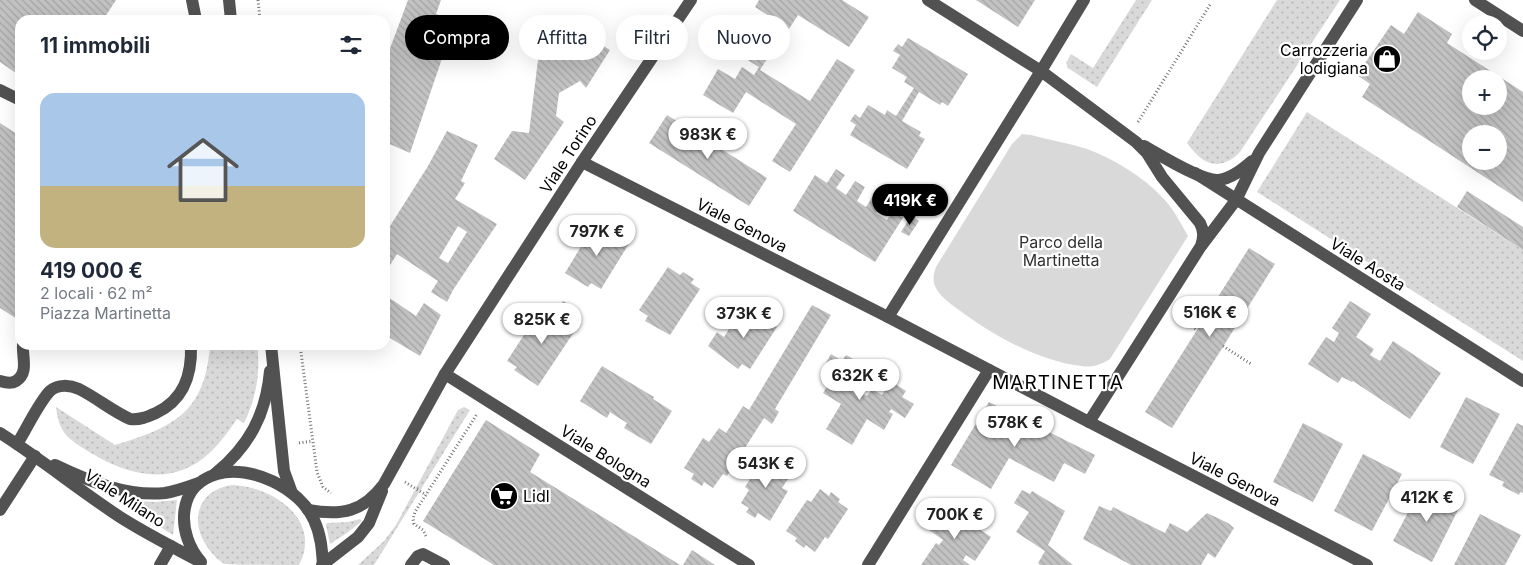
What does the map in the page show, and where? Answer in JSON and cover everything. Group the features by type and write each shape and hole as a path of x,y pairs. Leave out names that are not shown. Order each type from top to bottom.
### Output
{"street":[{"path":"192,0 195,15"},
{"path":"229,0 230,15"},
{"name":"Viale Torino","path":"308,510 342,513 364,504 377,494 445,374 582,162 692,0"},
{"path":"928,0 1040,71 1147,153 1162,177 1200,223 1203,230 1201,246"},
{"path":"888,316 1084,0"},
{"path":"1089,422 1201,246 1236,200 1259,153 1357,0"},
{"path":"1475,0 1523,31"},
{"path":"0,90 15,98"},
{"path":"1132,140 1195,173 1211,179 1228,178 1248,165 1259,153"},
{"name":"Viale Genova","path":"582,162 888,316 1367,565"},
{"name":"Viale Aosta","path":"1195,173 1523,381"},
{"path":"0,381 12,383 22,375 24,369 23,350"},
{"path":"17,444 44,399 51,390 60,386 69,385 79,389 130,419 139,420 168,407 179,397 185,384 189,369 191,350"},
{"path":"215,474 243,447 257,423 266,396 272,350"},
{"path":"272,350 284,471 292,493"},
{"path":"868,565 989,370"},
{"name":"Viale Bologna","path":"445,374 746,564"},
{"name":"Viale Milano","path":"0,433 121,518 203,564"},
{"path":"0,510 35,456"},
{"name":"Viale Milano","path":"35,456 93,482 132,491 164,493 200,483 215,474 227,472 252,475 270,480 292,493 308,510 320,536 323,565"},
{"name":"Viale Torino","path":"323,565 352,544 363,531 374,512 387,478"},
{"name":"Viale Milano","path":"200,483 190,496 183,517 187,540 192,552 203,564"},
{"path":"160,565 171,546"},
{"path":"411,565 418,556 423,554 444,565"}],"path":[{"path":"258,0 260,15"},
{"path":"1132,140 1211,3"},
{"path":"1162,308 1197,330"},
{"path":"1223,346 1251,364"},
{"path":"301,350 319,480 330,493 336,496 351,497 364,504"},
{"path":"423,554 426,534 414,524 413,519 486,400"},
{"path":"387,478 426,495"}],"green space":[{"path":"1136,0 1152,0 1097,87 1068,68 1066,63 1071,54 1093,68"},
{"path":"1277,0 1340,0 1240,152 1232,159 1218,164 1205,161 1187,143"},
{"path":"1307,112 1523,250 1523,361 1257,192"},
{"name":"Parco della Martinetta","path":"1022,134 1087,149 1127,169 1146,182 1166,201 1188,236 1110,359 1099,364 1085,367 1065,363 1049,359 1017,346 986,329 952,305 939,293 934,284 936,267 1012,144"},
{"path":"209,350 258,350 258,375 252,404 244,423 237,419 215,448 194,465 185,469 173,473 149,474 125,469 91,453 71,440 62,429 56,407 115,445 154,431 170,423 194,401 207,368"},
{"path":"464,407 470,410 374,565 358,565 384,541 396,525 458,410"},
{"path":"232,485 263,492 290,508 299,520 304,534 305,549 299,565 225,564 212,553 202,538 199,528 198,518 200,509 204,500 211,493"},
{"path":"124,500 155,502 177,500 173,535 123,504"},
{"path":"360,519 362,521 330,544 327,523 348,522"}],"building":[{"path":"0,0 116,0 106,15 15,15 15,72 0,62"},
{"path":"408,0 441,0 436,14 439,15 405,15 405,60 441,60 410,153 390,144 390,49"},
{"path":"759,0 842,0 869,17 849,47 798,15 790,27 790,15 767,15 755,7"},
{"path":"976,0 1035,0 1018,27"},
{"path":"1418,12 1452,34 1447,43 1462,53 1462,60 1473,60 1489,70 1462,70 1462,115 1507,115 1507,82 1523,92 1523,202 1474,170 1507,170 1507,125 1462,125 1462,162 1362,97 1370,84 1357,75 1391,25 1404,34"},
{"path":"908,38 968,74 948,106 942,102 940,105 919,92 902,121 921,132 919,136 925,139 907,169 850,135 856,125 850,121 855,114 860,118 868,105 885,115 887,110 896,116 914,88 904,82 907,77 892,68 900,55 893,51 898,44 902,47"},
{"path":"606,47 610,50 606,56"},
{"path":"837,59 855,70 790,172 772,161 796,124 746,92 733,113 703,95 718,69 735,79 742,67 754,75 759,67 747,60 766,60 760,70 810,101"},
{"path":"538,60 604,60 586,88 580,81 559,93 556,116 564,122 525,180 494,159 512,131 529,133"},
{"path":"667,115 767,178 749,206 649,143"},
{"path":"0,123 15,133 15,318 0,308"},
{"path":"447,131 478,145 461,181 465,183 455,199 497,224 447,302 431,292 438,281 397,254 390,265 390,226 428,166","holes":["458,226 467,232 448,263 439,258"]},
{"path":"836,169 845,175 836,188 846,195 855,181 865,187 857,201 866,207 875,193 885,199 876,213 887,220 895,206 906,213 875,262 793,211 815,175 827,183"},
{"path":"1467,191 1523,227 1523,250 1457,207"},
{"path":"911,216 919,221 909,236 901,232"},
{"path":"591,224 604,232 607,228 630,242 601,289 591,283 588,287 565,273 585,240 583,238"},
{"path":"1249,248 1275,264 1172,428 1145,412"},
{"path":"668,267 680,275 683,272 694,279 691,283 700,289 670,335 645,321 648,316 639,310"},
{"path":"390,298 416,316 424,303 441,315 420,356 390,338"},
{"path":"563,301 571,306 563,319 576,329 538,386 514,370 517,367 507,361 539,312 551,320"},
{"path":"1350,301 1371,314 1356,337 1374,349 1370,355 1380,361 1393,341 1441,373 1410,419 1353,381 1342,377 1338,383 1308,364 1326,337 1334,342 1339,333 1332,328"},
{"path":"812,305 831,315 775,409 779,412 772,424 764,418 727,476 723,474 713,488 704,482 702,486 691,479 694,474 684,468 703,438 709,442 719,428 726,433 743,406 749,410"},
{"path":"743,306 752,312 755,308 766,315 764,319 777,327 750,369 742,364 738,369 708,346 717,332 724,337"},
{"path":"831,354 842,361 846,355 862,364 852,379 862,385 858,391 867,396 872,389 882,395 891,381 906,391 902,397 914,404 905,418 891,409 889,412 893,414 884,430 867,419 852,445 826,429 841,404 823,393 834,375 823,368"},
{"path":"602,366 654,397 653,399 672,411 651,444 624,428 627,423 610,412 607,418 580,401"},
{"path":"1466,397 1500,414 1473,464 1440,447"},
{"path":"989,402 1095,455 1085,474 1064,463 1054,482 1009,458 991,489 951,465"},
{"name":"Lidl","path":"486,420 540,454 530,472 680,565 494,565 423,521"},
{"path":"1303,423 1343,444 1313,502 1273,482"},
{"path":"1517,423 1523,426 1523,493 1520,492 1519,495 1502,486 1504,482 1489,475"},
{"path":"1363,454 1402,474 1372,531 1334,511"},
{"path":"764,457 772,462 775,458 785,465 783,468 792,473 782,488 788,491 770,521 758,513 755,518 746,512 749,508 741,503 749,490 745,487"},
{"path":"1423,484 1461,504 1432,562 1393,541"},
{"path":"820,489 829,496 831,492 840,499 838,502 848,509 828,539 825,537 815,552 806,545 804,548 795,541 797,538 786,531 807,500 811,502"},
{"path":"1022,490 1030,494 1032,491 1065,511 1048,545 1073,565 1040,565 1038,563 1045,551 1016,532 1029,512 1014,503"},
{"path":"945,506 991,537 975,561 966,555 963,560 970,565 921,565 936,543 939,545 943,540 929,530"},
{"path":"1099,506 1111,511 1113,507 1165,533 1170,523 1187,532 1207,513 1234,528 1215,558 1208,553 1201,565 1131,565 1083,539"},
{"path":"1480,514 1521,535 1505,565 1454,565"},
{"path":"692,550 715,565 683,565"}],"place":[{"name":"Carrozzeria lodigiana","path":"1387,59"},
{"name":"Lidl","path":"504,496"}],"district":[{"name":"MARTINETTA","path":"1058,382"}]}
